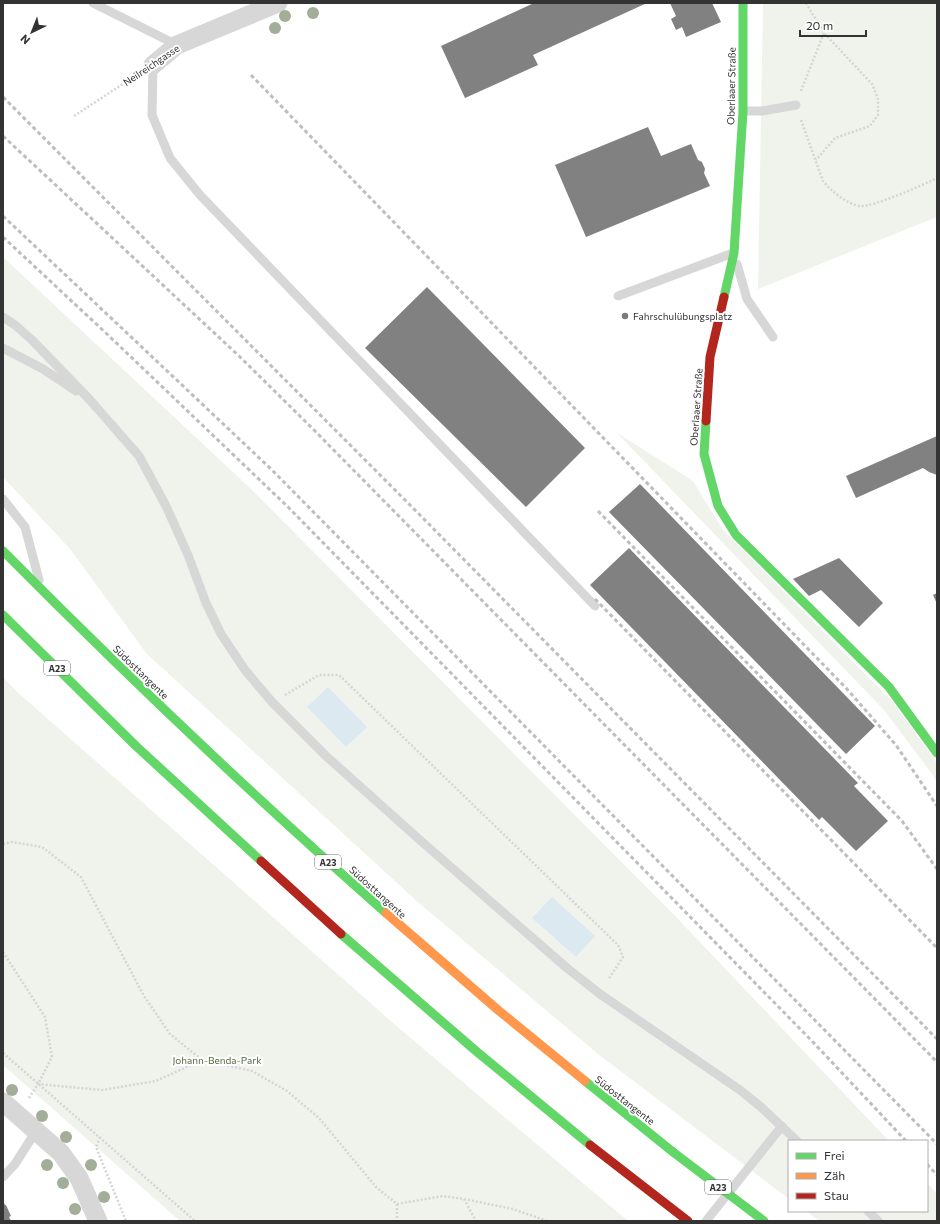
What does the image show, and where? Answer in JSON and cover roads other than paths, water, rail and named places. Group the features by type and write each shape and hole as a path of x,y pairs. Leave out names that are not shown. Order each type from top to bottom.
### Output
{"main road":[{"name":"Oberlaaer Straße","path":"743,3 743,111 734,252 710,357 704,454 718,506 736,534 889,687 937,753"},
{"name":"Südosttangente","path":"3,551 154,700 253,794 362,892 470,987 567,1068 673,1152 764,1221"},
{"name":"A23","path":"3,615 117,727 224,828 332,926 509,1078 688,1221"}],"street":[{"name":"Neilreichgasse","path":"153,65 178,46 278,3"},
{"path":"3,1102 61,1153 79,1178 98,1221"}],"lane":[{"path":"93,3 178,46"},
{"path":"153,65 152,115 170,158 200,196 595,606"},
{"path":"743,111 762,111 796,105"},
{"path":"618,296 734,252 747,299 773,337"},
{"path":"3,317 32,340 90,400 139,456 166,506 188,554 206,603 221,634 245,670 272,702 326,756 567,968 600,994 740,1090 796,1140"},
{"path":"3,348 43,369 90,400"},
{"path":"3,499 25,527 42,591"},
{"path":"706,1221 782,1126"},
{"path":"3,1177 15,1164 36,1131"},
{"path":"869,1212 878,1221"}],"railway":[{"path":"251,75 846,688 896,745 937,806"},
{"path":"3,97 416,511 937,1039"},
{"path":"3,136 239,356 312,428 937,1062"},
{"path":"3,216 272,470 937,1144"},
{"path":"3,237 288,507 812,1041 905,1140"},
{"path":"598,511 902,821 937,869"},
{"path":"595,599 937,948"},
{"path":"928,1165 937,1175"}],"place":[{"name":"Fahrschulübungsplatz","path":"625,316"}],"park label":[{"name":"Johann-Benda-Park","path":"217,1060"}]}
